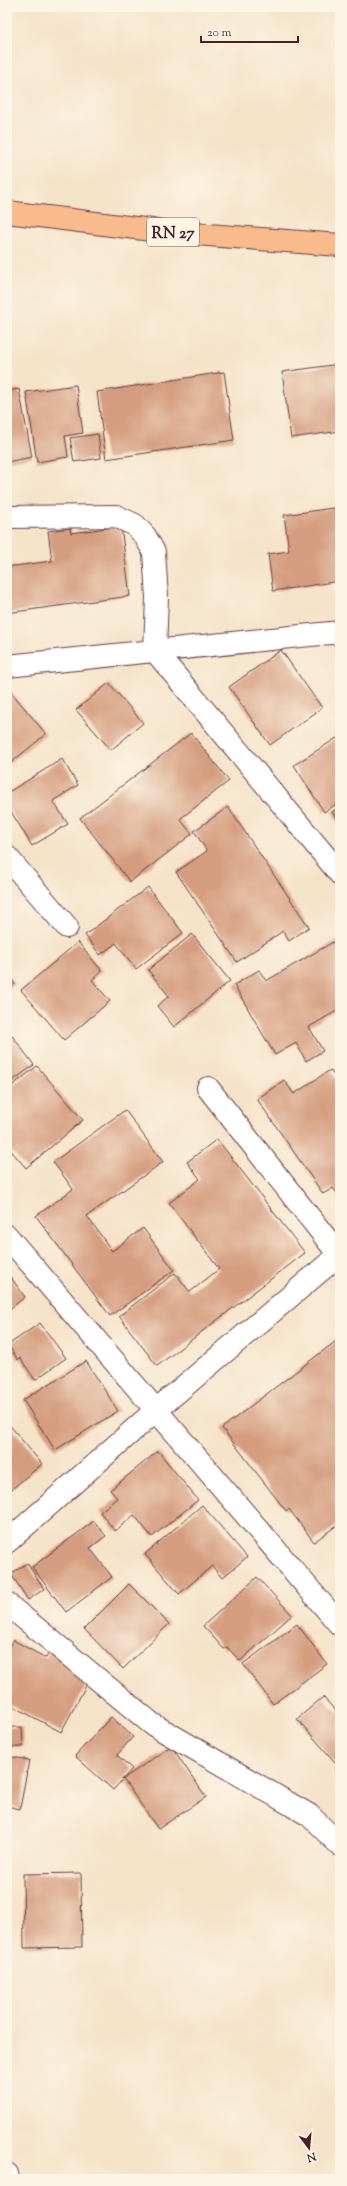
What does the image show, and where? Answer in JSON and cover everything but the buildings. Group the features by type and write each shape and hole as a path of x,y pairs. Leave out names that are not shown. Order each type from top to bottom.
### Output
{"main road":[{"name":"RN 27","path":"7,212 168,232 340,245"}],"street":[{"path":"7,517 116,516 135,524 145,536 154,552 157,597 155,652 340,874"},
{"path":"7,666 340,632"},
{"path":"7,857 67,928"},
{"path":"7,1542 156,1411 340,1255 208,1088"},
{"path":"7,1236 156,1411 338,1620"},
{"path":"7,1604 152,1724 309,1814 340,1845"},
{"path":"7,2174 8,2179"}]}
